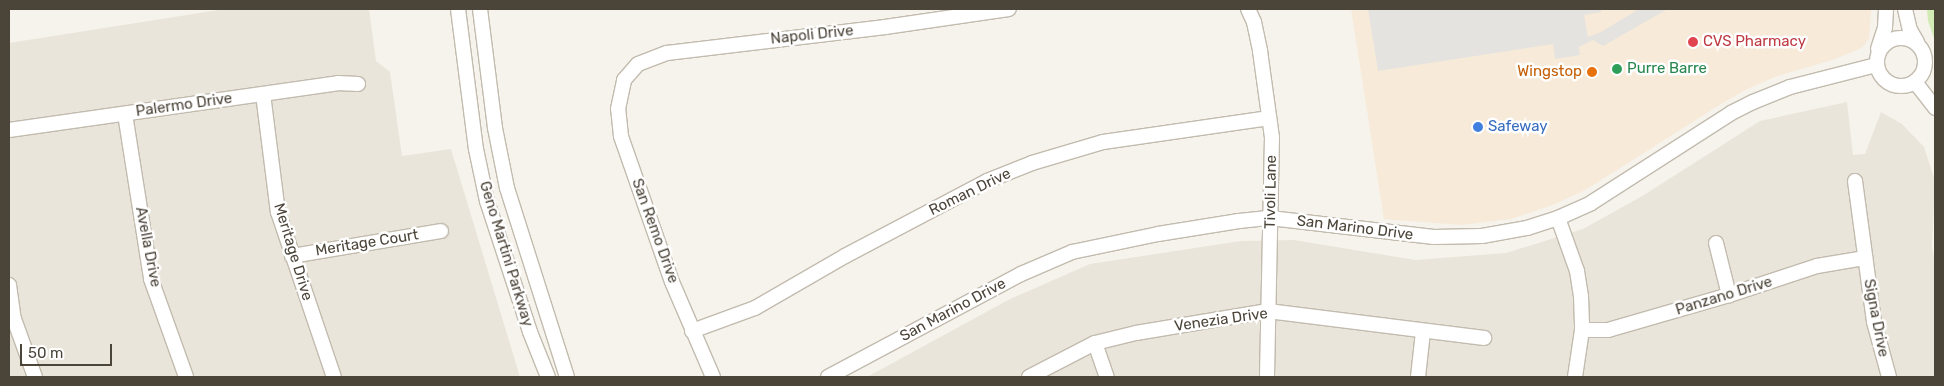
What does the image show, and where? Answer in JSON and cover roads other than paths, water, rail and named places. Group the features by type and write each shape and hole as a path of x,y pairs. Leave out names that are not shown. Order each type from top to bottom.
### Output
{"street":[{"name":"Geno Martini Parkway","path":"458,9 476,149 487,201 530,332 548,377"},
{"name":"Geno Martini Parkway","path":"480,9 495,128 506,188 567,377"},
{"name":"Napoli Drive","path":"624,80 638,64 667,52 885,27 1009,9"},
{"name":"Tivoli Lane","path":"1248,9 1254,22 1260,51 1272,137 1267,377"},
{"path":"1886,9 1884,34 1877,58 1881,76 1889,82 1904,85 1915,82 1924,73 1927,61 1925,52 1910,30 1905,9"},
{"path":"1877,58 1884,45 1894,40 1910,39 1917,42"},
{"name":"San Marino Drive","path":"828,377 1021,274 1072,252 1158,234 1270,218 1450,238 1510,232 1558,218 1591,203 1731,113 1796,85 1877,58"},
{"name":"San Remo Drive","path":"624,80 618,109 621,136 672,282 713,377"},
{"path":"1915,82 1935,108"},
{"name":"Palermo Drive","path":"9,130 338,83 358,84"},
{"name":"Meritage Drive","path":"263,94 278,212 334,377"},
{"name":"Avella Drive","path":"125,114 152,279 186,377"},
{"name":"Roman Drive","path":"692,331 755,308 845,256 987,181 1032,162 1103,142 1269,118"},
{"name":"Signa Drive","path":"1855,181 1874,322 1889,377"},
{"path":"1558,218 1577,271 1583,312 1575,377"},
{"name":"Meritage Court","path":"292,256 442,231"},
{"path":"1716,243 1729,296"},
{"name":"Panzano Drive","path":"1582,330 1608,330 1729,296 1817,266 1865,258"},
{"path":"9,285 14,319 35,377"},
{"name":"Venezia Drive","path":"1029,377 1095,343 1136,333 1268,311 1423,332 1484,338"},
{"path":"1418,377 1423,332"},
{"path":"1095,343 1107,377"}],"place":[{"name":"CVS Pharmacy","path":"1693,42"},
{"name":"Purre Barre","path":"1617,69"},
{"name":"Wingstop","path":"1592,72"},
{"name":"Safeway","path":"1478,127"}]}
